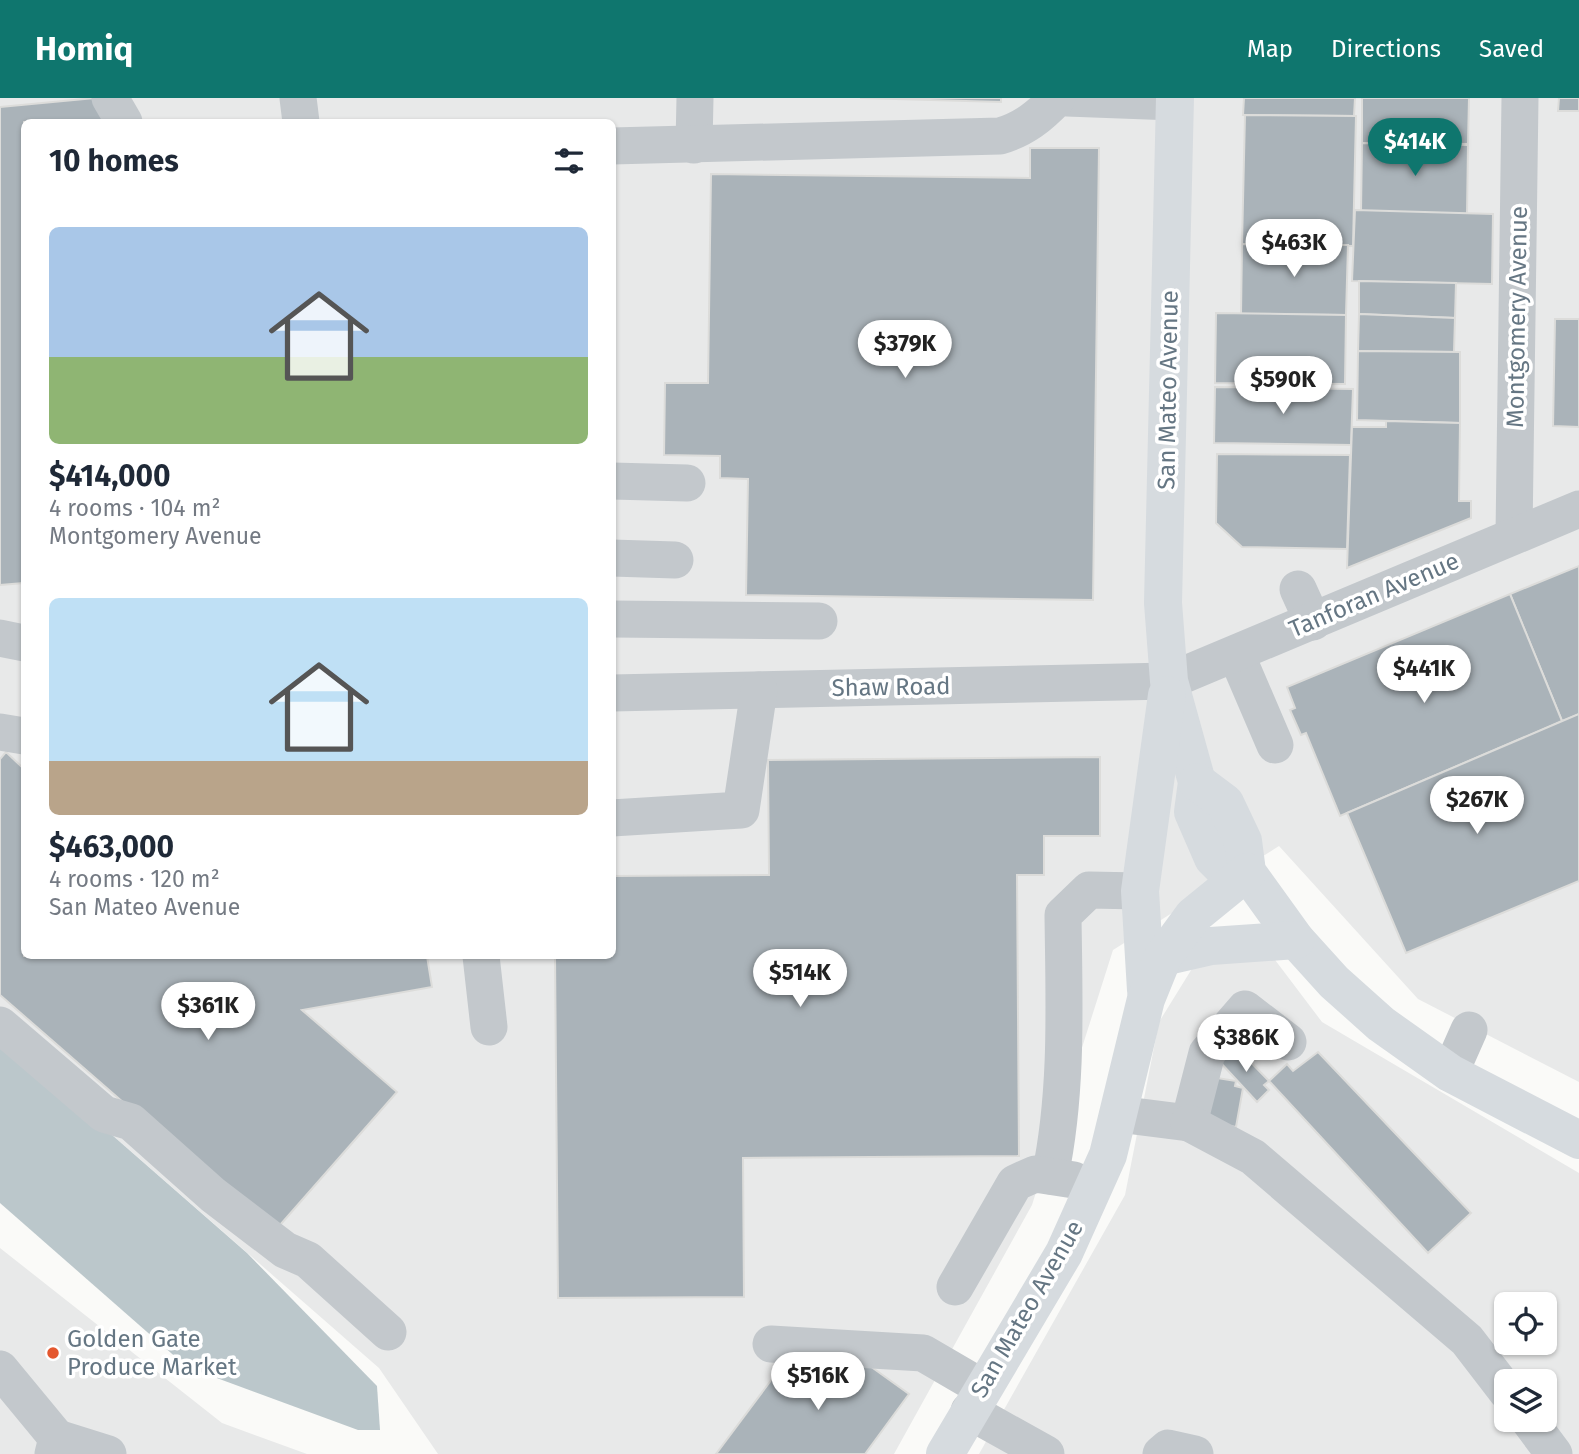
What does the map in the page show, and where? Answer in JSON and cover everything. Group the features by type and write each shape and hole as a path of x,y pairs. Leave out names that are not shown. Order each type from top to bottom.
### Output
{"main road":[{"name":"San Mateo Avenue","path":"945,1454 1064,1254 1108,1155 1146,999 1163,957 1193,916 1247,872 1243,841 1225,803 1197,782 1170,681 1163,603 1175,100"},
{"name":"San Mateo Avenue","path":"1146,999 1140,891 1170,681"},
{"path":"1247,872 1296,940 1334,982 1381,1024 1450,1073 1579,1140"},
{"path":"1163,957 1211,946 1296,940"}],"street":[{"path":"110,98 122,119"},
{"path":"298,98 301,119"},
{"path":"694,145 695,98"},
{"path":"616,146 1000,136 1019,131 1040,116 1057,98"},
{"path":"1067,98 1175,100"},
{"name":"Montgomery Avenue","path":"1514,535 1520,98"},
{"path":"616,481 687,483"},
{"name":"Tanforan Avenue","path":"1170,681 1236,654 1305,605 1514,535 1579,509"},
{"path":"616,558 675,560"},
{"path":"616,618 819,621"},
{"path":"0,638 21,642"},
{"path":"1236,654 1275,745"},
{"name":"Shaw Road","path":"616,693 1170,681"},
{"path":"616,818 741,810 759,690"},
{"path":"0,732 21,736"},
{"path":"1050,1176 1059,1132 1064,1030 1063,915 1089,890 1140,891"},
{"path":"481,959 489,1027"},
{"path":"1189,1123 1207,1053 1245,1009 1288,1042"},
{"path":"0,1025 104,1115 131,1122 213,1195 285,1250 308,1260 388,1332"},
{"path":"1450,1073 1469,1030"},
{"path":"1118,1114 1189,1123 1253,1157 1467,1340 1494,1375"},
{"path":"955,1287 1015,1183 1035,1174 1095,1184"},
{"path":"771,1344 923,1353 1046,1454"},
{"path":"0,1368 55,1446 108,1454"},
{"path":"1538,1432 1554,1454"},
{"path":"1161,1454 1168,1448 1195,1454"}],"shaded area":[{"path":"0,98 1579,98 1579,1082 1418,999 1279,846 1113,950 1032,1205 894,1454 438,1454 379,1368 0,1037"},
{"path":"1257,936 1322,1022 1579,1173 1579,1454 979,1454 1125,1195 1159,1022 1206,946"},
{"path":"0,1037 247,1253 377,1386 380,1430 358,1430 187,1367 0,1203"},
{"name":"Golden Gate Produce Market","path":"0,1248 222,1423 307,1454 0,1454"}],"building":[{"path":"95,98 106,119 21,119 21,583 0,585 0,107"},
{"path":"860,98 1001,98 1001,102"},
{"path":"1244,98 1355,98 1354,116 1243,115"},
{"path":"1362,98 1469,98 1468,144 1362,143"},
{"path":"1559,98 1579,98 1579,111 1558,111"},
{"path":"1245,115 1356,116 1353,246 1242,244"},
{"path":"1362,143 1468,145 1467,214 1361,211"},
{"path":"1030,148 1099,148 1093,600 746,595 748,479 720,478 720,456 664,455 665,383 708,383 711,174 1030,178"},
{"path":"1355,210 1493,214 1492,284 1352,281"},
{"path":"1242,244 1348,245 1346,315 1241,314"},
{"path":"1359,281 1456,283 1455,318 1359,314"},
{"path":"1216,313 1346,315 1345,384 1215,383"},
{"path":"1359,314 1455,318 1454,352 1358,351"},
{"path":"1555,319 1579,319 1579,427 1553,426"},
{"path":"1358,351 1460,352 1460,423 1357,420"},
{"path":"1215,387 1353,389 1351,445 1214,443"},
{"path":"1386,421 1460,423 1459,501 1471,501 1471,518 1347,568 1352,427 1386,427"},
{"path":"1217,454 1350,455 1347,549 1242,547 1216,523"},
{"path":"1579,566 1579,714 1562,721 1510,594"},
{"path":"1510,594 1562,721 1340,816 1306,733 1301,735 1290,710 1295,708 1287,687"},
{"path":"1579,714 1579,881 1406,953 1347,813"},
{"path":"6,752 21,766 21,959 427,959 432,987 302,1010 397,1092 273,1233 0,995 0,759"},
{"path":"1100,757 1100,836 1044,836 1044,875 1017,875 1019,1156 743,1158 744,1297 558,1298 555,959 616,959 616,876 769,875 768,760"},
{"path":"1236,1047 1269,1081 1264,1085 1269,1090 1257,1102 1220,1062"},
{"path":"1318,1052 1471,1213 1428,1253 1269,1081 1287,1064 1293,1071"},
{"path":"1211,1077 1236,1081 1235,1086 1243,1088 1236,1127 1199,1121"},
{"path":"784,1363 870,1366 909,1394 865,1454 716,1454"}],"place":[{"name":"Golden Gate Produce Market","path":"53,1353"}]}
